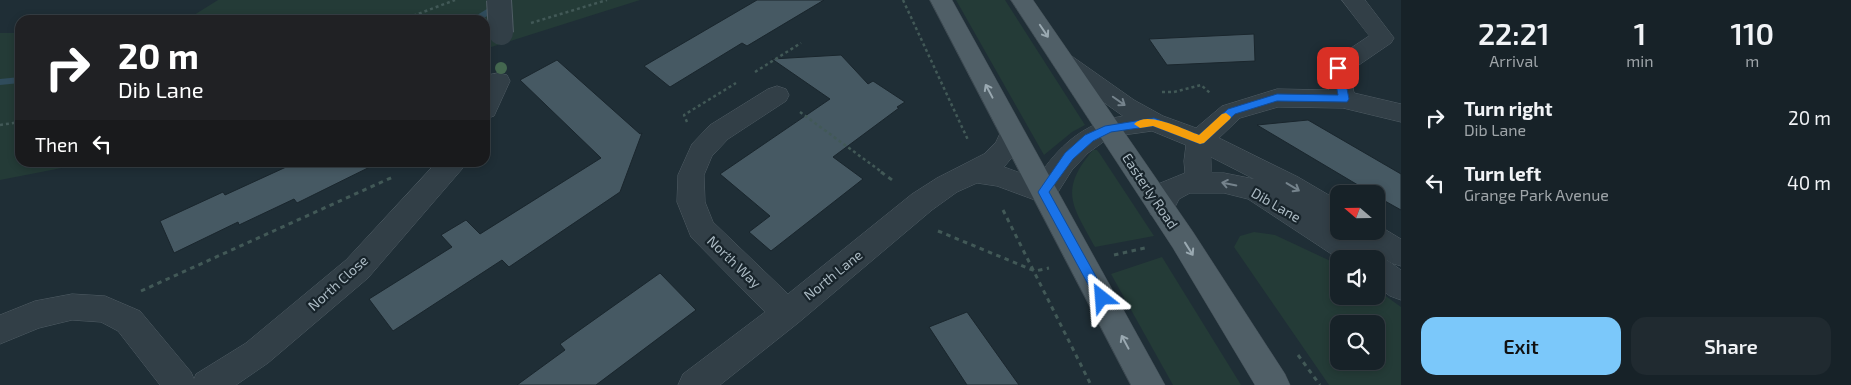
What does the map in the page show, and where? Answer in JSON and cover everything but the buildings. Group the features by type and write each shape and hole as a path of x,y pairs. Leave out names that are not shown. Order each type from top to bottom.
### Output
{"main road":[{"path":"941,0 1148,385"},
{"name":"Easterly Road","path":"1022,0 1183,240 1273,385"}],"street":[{"path":"499,0 500,33"},
{"path":"1344,99 1338,68 1383,38 1353,0"},
{"name":"Dib Lane","path":"1065,63 1125,106 1154,122 1200,140 1288,184 1330,210"},
{"path":"490,99 498,81"},
{"name":"North Way","path":"776,95 719,132 701,151 691,175 691,202 701,229 787,313"},
{"path":"1199,182 1197,161 1200,140 1232,112 1277,98 1344,99 1401,113"},
{"name":"Dib Lane","path":"1043,192 1069,156 1089,138 1109,128 1154,122"},
{"name":"North Lane","path":"695,385 787,313 922,202 947,185 973,160 994,161 1004,152 1012,134"},
{"path":"973,160 1009,179 1043,192"},
{"name":"North Close","path":"0,330 35,315 72,307 101,309 129,321 189,384 257,353 357,269 449,167"},
{"name":"Dib Lane","path":"1161,207 1168,192 1186,183 1224,183 1256,190 1348,250"},
{"path":"1378,240 1401,254"},
{"path":"1385,275 1401,287"}],"path":[{"path":"415,15 454,0"},
{"path":"500,33 607,0"},
{"path":"904,0 973,160"},
{"path":"801,43 749,75 922,202"},
{"path":"1158,92 1174,92 1201,85 1232,112"},
{"path":"0,125 15,123"},
{"path":"101,309 397,175 418,202"},
{"path":"1000,203 1091,385"},
{"path":"937,230 1035,271 1083,263 1183,240"}],"green space":[{"path":"218,0 640,0 490,47 490,15 194,15"},
{"path":"956,0 1005,0 1085,125 1072,132 1044,155"},
{"path":"0,33 15,33 15,167 67,167 0,180"},
{"path":"1093,150 1097,150 1100,154 1154,236 1095,247 1075,209 1072,188 1082,164"},
{"path":"1254,232 1275,235 1330,261 1330,305 1385,305 1385,295 1401,307 1401,385 1329,385 1234,247 1240,236"},
{"path":"1162,257 1241,385 1173,385 1111,274"}],"waterway":[{"path":"482,15 500,4"},
{"path":"0,82 15,80"}],"slow traffic":[{"path":"1140,124 1154,122 1200,140 1226,117"}],"route":[{"path":"1102,298 1043,192 1069,156 1089,138 1109,128 1154,122 1200,140 1232,112 1277,98 1344,99 1338,68"}]}
